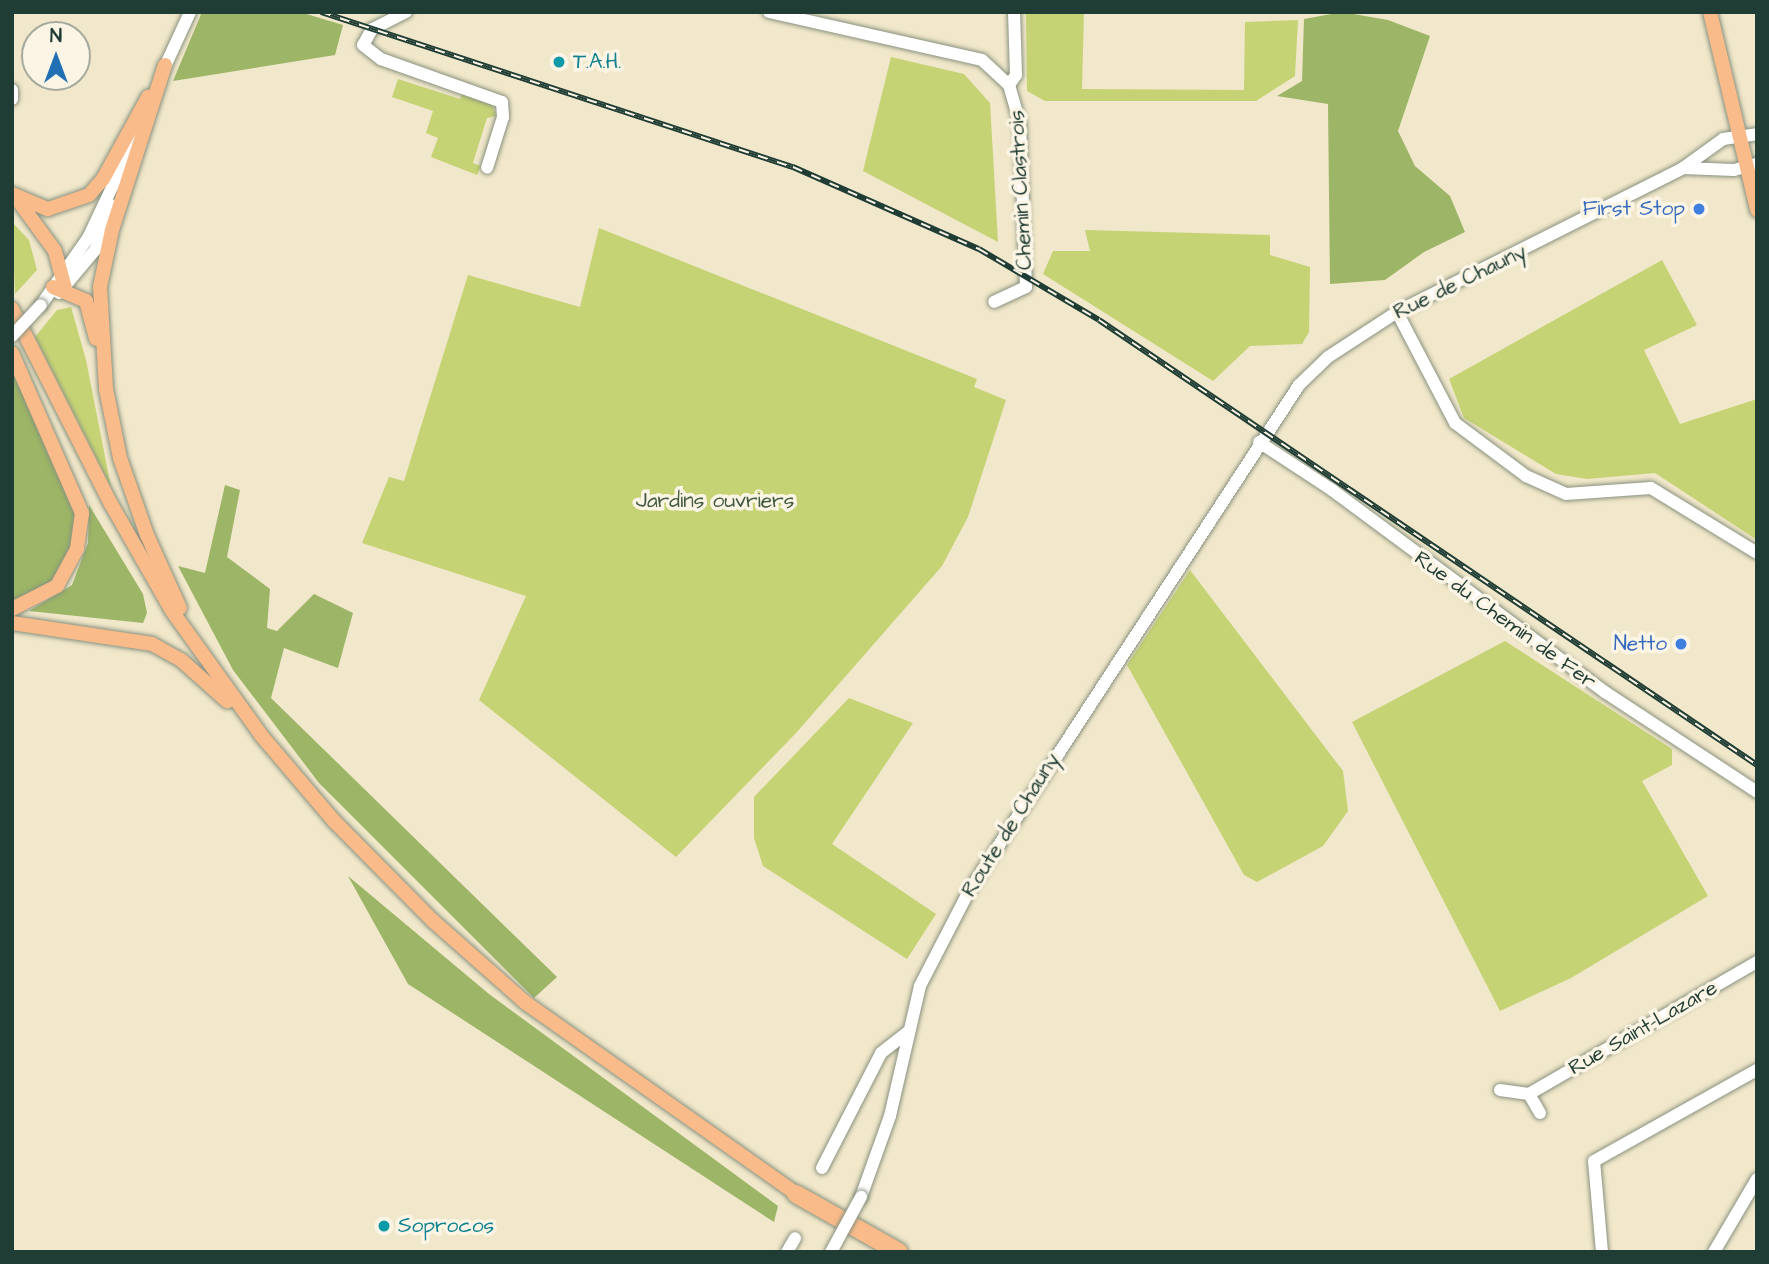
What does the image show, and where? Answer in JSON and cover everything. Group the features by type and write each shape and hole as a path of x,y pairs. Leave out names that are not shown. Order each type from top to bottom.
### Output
{"highway":[{"path":"796,1194 899,1252"}],"main road":[{"path":"1710,12 1739,134 1752,166 1757,211"},
{"path":"12,194 48,209 89,195 103,179 165,65"},
{"path":"106,388 103,265 165,65"},
{"path":"12,194 44,231 63,273 59,288 82,297 89,308 120,458 146,534 200,651"},
{"path":"12,309 141,561 200,651 261,734 370,860 470,956 588,1050 881,1252"},
{"path":"12,353 82,513 78,549 57,586 12,609"},
{"path":"12,623 120,636 162,648 200,676 261,734"}],"street":[{"path":"63,273 88,238 132,146 190,12"},
{"path":"406,12 372,29 363,45 381,59 502,102 503,117 486,167"},
{"path":"769,12 982,60 1009,85"},
{"name":"Chemin Clastrois","path":"994,302 1026,287 1020,123 1009,85 1017,75 1014,12"},
{"path":"12,90 12,99"},
{"path":"1739,134 1757,134"},
{"name":"Rue de Chauny","path":"1262,437 1314,369 1397,312 1683,169 1723,139 1739,134"},
{"path":"12,336 95,250 125,176 132,146"},
{"name":"Rue de Chauny","path":"1683,169 1752,166"},
{"path":"1397,312 1455,423 1526,476 1566,494 1651,488 1757,553"},
{"name":"Rue du Chemin de Fer","path":"1262,437 1605,692 1757,792"},
{"name":"Route de Chauny","path":"831,1252 861,1197 890,1116 920,986 968,891 1262,437"},
{"name":"Rue Saint-Lazare","path":"1528,1094 1757,961"},
{"path":"822,1168 881,1053 908,1032"},
{"path":"1602,1252 1594,1161 1757,1070"},
{"path":"1500,1090 1528,1094 1541,1113"},
{"path":"1714,1252 1757,1179"},
{"path":"787,1252 795,1238"}],"green space":[{"path":"202,12 300,12 343,25 335,55 173,81"},
{"path":"1026,12 1084,12 1082,89 1244,90 1245,22 1298,20 1295,76 1256,101 1045,101 1027,91"},
{"path":"1342,12 1388,20 1430,36 1398,131 1415,166 1450,196 1465,232 1424,252 1385,280 1330,284 1328,104 1277,96 1302,81 1304,19"},
{"path":"891,57 964,74 990,103 998,242 863,171"},
{"path":"398,79 460,99 462,93 491,102 496,116 487,118 473,163 481,166 477,175 431,157 438,138 426,133 433,111 392,97"},
{"path":"12,222 29,240 37,270 15,294"},
{"name":"Jardins ouvriers","path":"599,228 977,379 974,387 1006,400 968,517 942,566 796,733 676,857 479,700 526,596 362,543 389,477 404,481 468,275 580,307"},
{"path":"1085,230 1270,235 1270,255 1310,267 1309,332 1302,344 1250,346 1213,381 1043,274 1053,251 1090,251"},
{"path":"1662,260 1697,325 1644,350 1680,424 1757,399 1757,540 1655,473 1587,479 1556,474 1464,418 1449,379"},
{"path":"71,307 86,360 111,487 35,337 57,310"},
{"path":"12,359 76,496 78,535 59,577 12,603"},
{"path":"225,485 240,490 227,557 270,589 267,628 277,631 314,594 353,613 338,668 284,648 271,698 557,977 534,998 319,783 233,670 178,566 205,573"},
{"path":"89,505 143,594 147,613 143,623 29,611 72,585 88,543"},
{"path":"1190,570 1343,771 1348,811 1323,846 1257,882 1244,875 1127,665"},
{"path":"1505,641 1672,749 1672,765 1642,781 1708,896 1571,978 1500,1011 1352,722"},
{"path":"849,698 913,723 832,844 936,914 907,959 763,866 754,838 754,797"},
{"path":"348,876 489,994 778,1206 774,1222 408,984"}],"railway":[{"path":"321,12 793,167 979,249 1099,320 1757,765"}],"place":[{"name":"T.A.H.","path":"559,62"},
{"name":"First Stop","path":"1699,209"},
{"name":"Netto","path":"1681,644"},
{"name":"Soprocos","path":"384,1226"}]}
